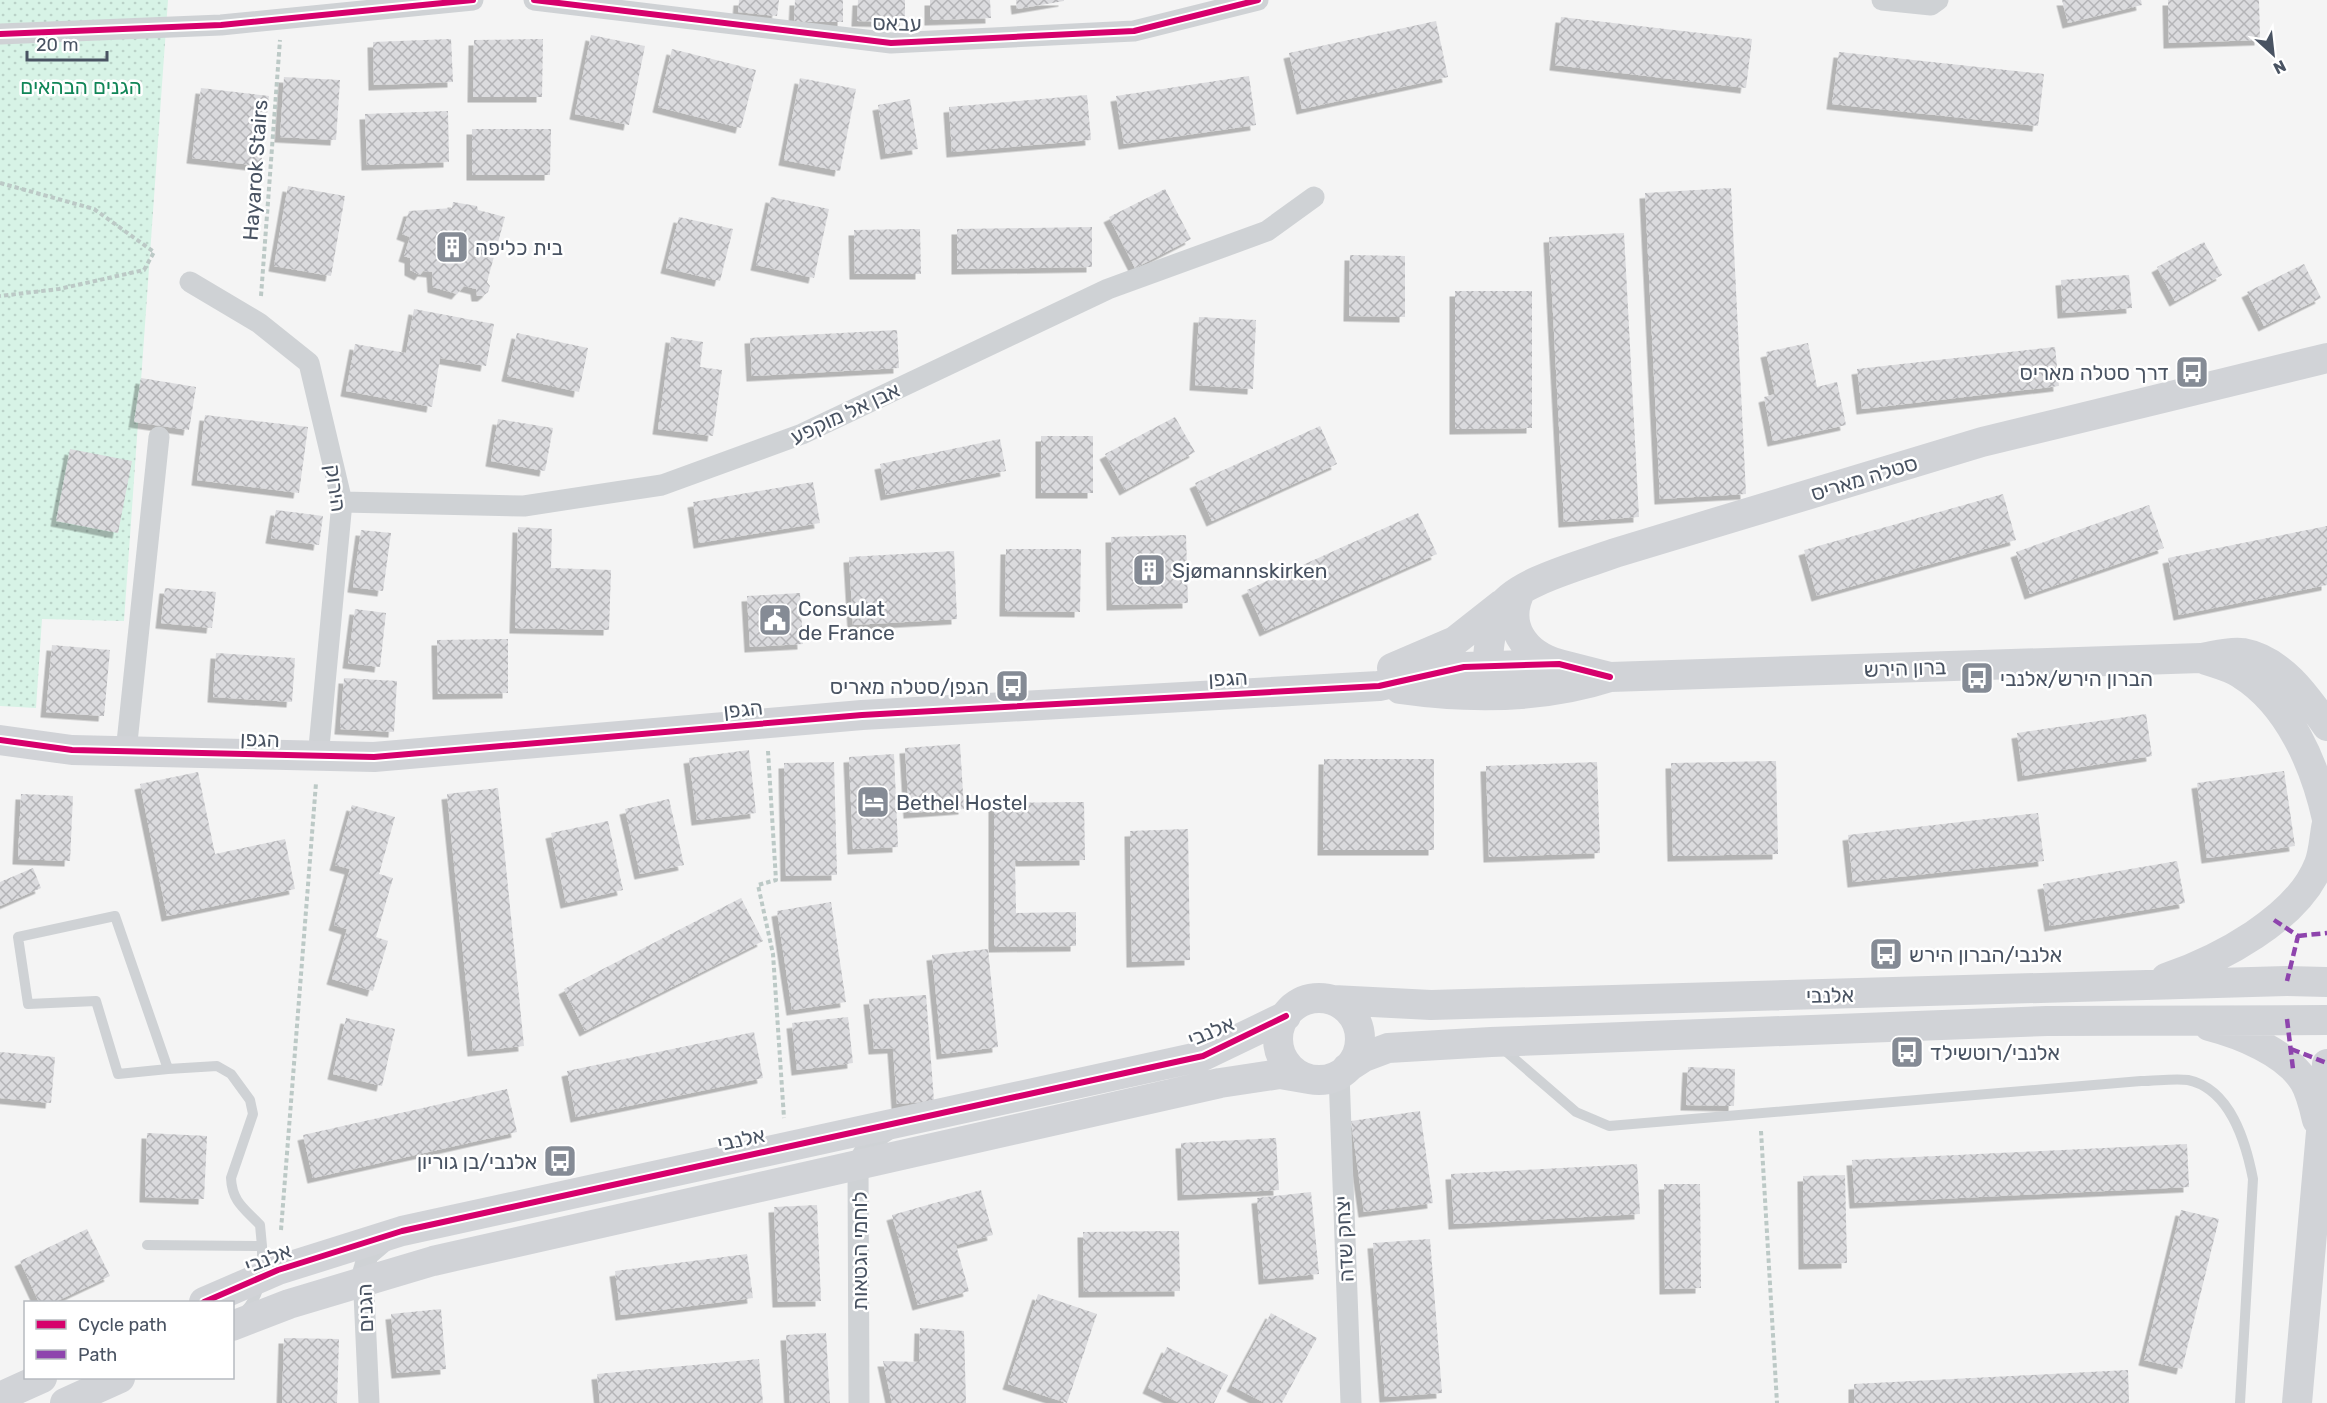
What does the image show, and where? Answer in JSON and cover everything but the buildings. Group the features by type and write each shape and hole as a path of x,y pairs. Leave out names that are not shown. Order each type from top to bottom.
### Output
{"street":[{"path":"0,34 221,25 473,0"},
{"name":"עבאס","path":"534,0 891,43 1134,30 1258,0"},
{"path":"1882,0 1931,5 1938,0"},
{"name":"אבן אל מוקפע","path":"342,502 524,506 662,485 802,434 1108,289 1267,231 1314,197"},
{"name":"הירוק","path":"190,282 259,323 309,363 342,502 318,758"},
{"name":"סטלה מאריס","path":"1332,689 1401,665 1455,641 1512,597 1616,553 1982,442 2327,358"},
{"path":"126,752 159,437"},
{"path":"1512,597 1513,615 1523,641 1537,654 1559,664"},
{"path":"1485,696 1493,628 1512,597"},
{"name":"ברון הירש","path":"1485,696 1556,691 1610,677 2201,658 2243,653 2265,661 2286,675 2308,699 2327,726"},
{"name":"ברון הירש","path":"2201,658 2241,674 2263,692 2286,719 2314,770 2327,821"},
{"name":"ברון הירש","path":"1488,666 1559,664 1610,677"},
{"name":"הגפן","path":"0,740 36,747 126,752 318,758 425,755 874,714 1380,686 1464,667 1488,666"},
{"name":"הגפן","path":"1380,686 1426,693 1485,696"},
{"name":"הגפן","path":"0,761 126,752"},
{"path":"2139,987 2208,961 2245,942 2274,920 2308,883 2319,864 2327,821"},
{"name":"אלנבי","path":"206,1301 267,1264 402,1231 1203,1056 1286,1016 1295,1006 1307,1000 1441,1005 2139,987 2287,981 2327,982"},
{"path":"1333,1000 1353,1016 1359,1028 1358,1052 1343,1071"},
{"path":"1286,1016 1278,1041 1281,1055 1293,1072 1309,1078"},
{"path":"2164,1019 2211,1027 2239,1037 2275,1056 2293,1069 2309,1093 2322,1139"},
{"name":"אלנבי","path":"234,1323 364,1280 432,1261 1220,1083 1280,1074 1322,1079 1343,1071 1364,1057 1388,1048 1491,1042 2164,1019 2327,1020"},
{"path":"2297,1403 2327,1065"},
{"name":"יצחק שדה","path":"1343,1071 1351,1403"},
{"name":"לוחמי הגטאות","path":"859,1403 858,1165 860,1157 879,1136 903,1121"},
{"name":"הגנים","path":"369,1403 364,1280 368,1255 383,1241 402,1231"},
{"path":"65,1403 116,1379"}],"lane":[{"path":"168,1069 115,916 18,937 28,1004 96,1001 118,1074 217,1066 231,1074 250,1100 253,1114 231,1178 232,1188 243,1211 260,1225 267,1264 257,1296 234,1322"},
{"path":"1491,1042 1516,1059 1576,1112 1609,1126 1761,1115 2141,1081 2187,1080 2208,1089 2235,1122 2247,1145 2253,1179 2240,1403"},
{"path":"147,1245 267,1264"}],"path":[{"path":"0,183 94,209 154,252 144,270 59,289 0,296"},
{"path":"766,723 776,880 758,885 773,954 786,1146"},
{"path":"267,1264 318,758"},
{"path":"1761,1115 1777,1403"}],"green space":[{"name":"הגנים הבהאים","path":"0,0 168,0 124,621 42,619 36,708 0,706"}],"marked path":[{"path":"2274,920 2298,936 2287,981"},
{"path":"2298,936 2327,933"},
{"path":"2287,1019 2293,1069"},
{"path":"2291,1049 2327,1063"}],"cycle path":[{"path":"0,34 221,25 473,0"},
{"path":"534,0 891,43 1134,31 1258,0"},
{"path":"0,740 72,750 374,757 862,715 1379,686 1464,667 1559,664 1610,677"},
{"path":"206,1301 278,1270 402,1231 1203,1056 1286,1016"}],"place":[{"name":"בית כליפה","path":"452,247"},
{"name":"דרך סטלה מאריס","path":"2192,372"},
{"name":"Sjømannskirken","path":"1149,570"},
{"name":"Consulat de France","path":"775,620"},
{"name":"הברון הירש/אלנבי","path":"1977,678"},
{"name":"הגפן/סטלה מאריס","path":"1012,686"},
{"name":"Bethel Hostel","path":"873,802"},
{"name":"אלנבי/הברון הירש","path":"1886,954"},
{"name":"אלנבי/רוטשילד","path":"1907,1052"},
{"name":"אלנבי/בן גוריון","path":"560,1161"}]}
